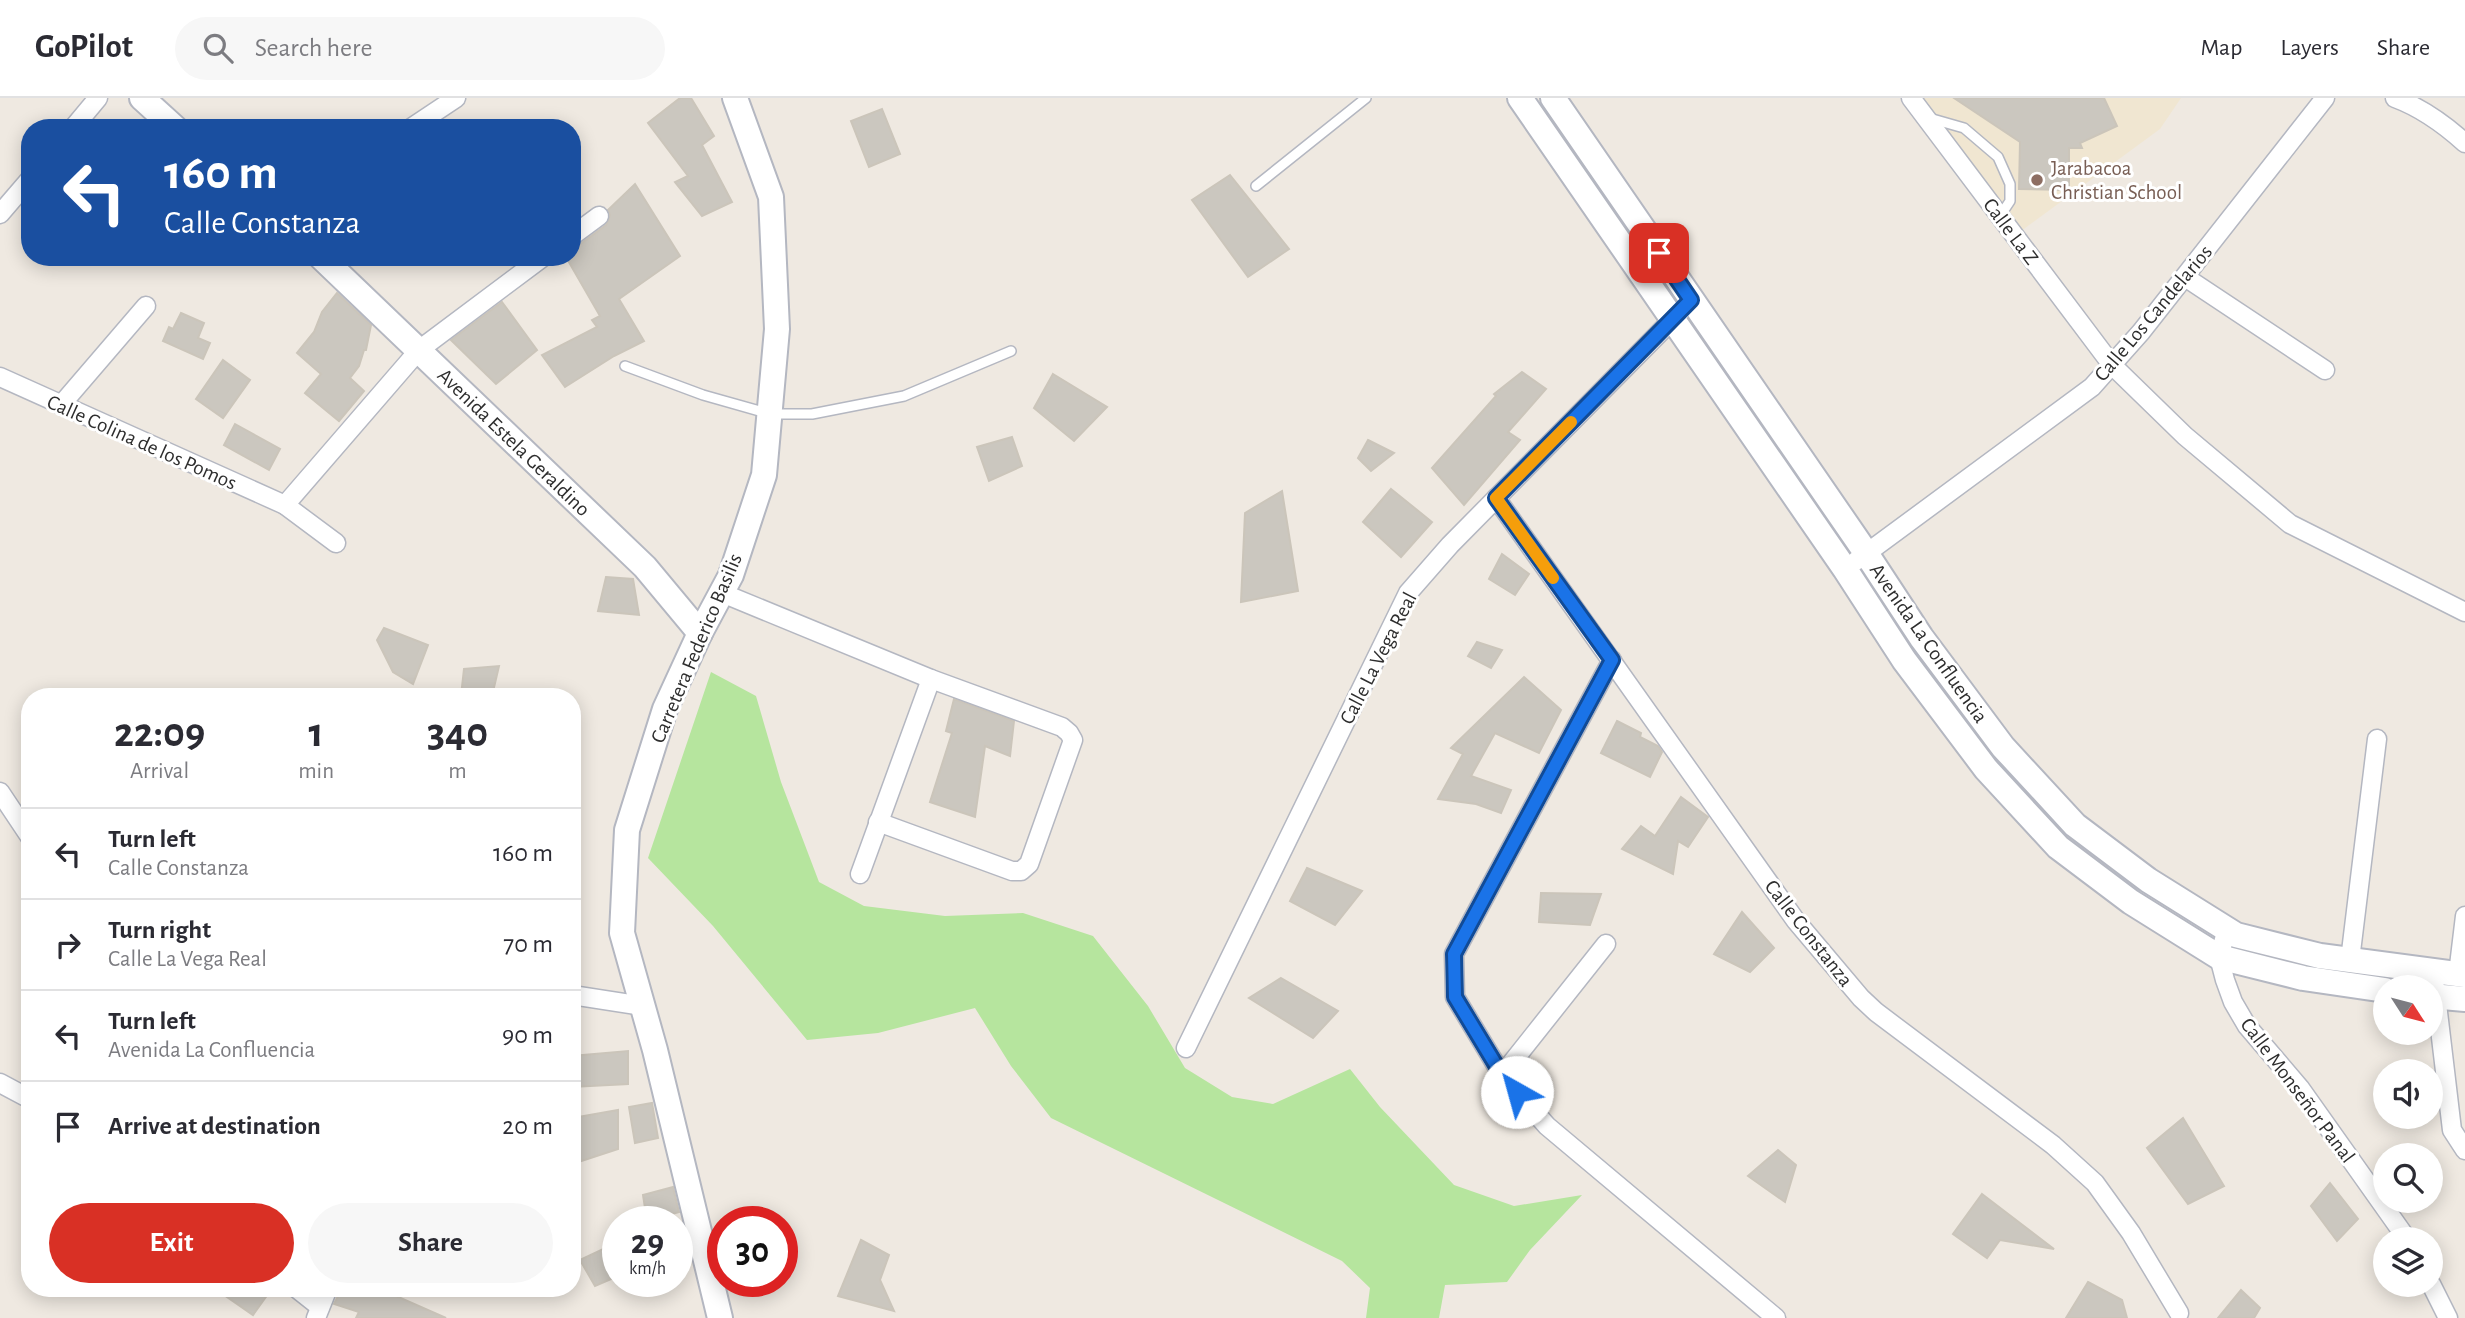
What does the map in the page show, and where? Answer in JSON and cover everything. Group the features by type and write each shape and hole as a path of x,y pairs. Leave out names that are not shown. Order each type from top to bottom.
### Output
{"street":[{"path":"80,119 98,98"},
{"path":"142,98 166,119"},
{"path":"424,119 456,98"},
{"name":"Carretera Federico Basilis","path":"720,1318 643,1006 622,933 627,830 665,709 731,575 764,475 778,329 771,197 735,98"},
{"name":"Avenida La Confluencia","path":"1520,98 1905,660 1986,769 2058,847 2130,902 2220,957 2303,978 2373,987"},
{"name":"Avenida La Confluencia","path":"1553,98 1921,638 2003,747 2075,825 2148,880 2236,935 2445,983 2465,999"},
{"name":"Calle La Z","path":"1911,98 2112,365 2185,436 2290,524 2465,612"},
{"name":"Calle Los Candelarios","path":"1845,569 2092,387 2141,332 2325,98"},
{"path":"2395,98 2414,106 2446,126 2465,143"},
{"path":"0,214 21,190"},
{"path":"581,229 599,216"},
{"name":"Avenida Estela Geraldino","path":"330,266 645,567 701,633"},
{"path":"285,505 419,350 532,266"},
{"path":"2185,277 2325,370"},
{"name":"Calle La Vega Real","path":"1186,1048 1408,593 1496,498 1691,300"},
{"path":"61,405 146,306"},
{"name":"Calle Colina de los Pomos","path":"0,377 285,505 336,544"},
{"name":"Calle Constanza","path":"1496,498 1796,921 1861,998 2053,1145 2088,1177 2115,1209 2179,1312"},
{"path":"722,593 931,679 1062,727 1073,740 1029,864 1021,871 1012,871 878,822"},
{"path":"1612,660 1454,954 1455,997 1502,1075 1547,1126 1776,1318"},
{"path":"860,874 931,679"},
{"path":"2350,960 2377,739"},
{"path":"0,792 21,824"},
{"path":"2465,916 2445,983 2452,1130 2465,1150"},
{"path":"2220,957 2227,929"},
{"path":"1502,1075 1606,944"},
{"name":"Calle Monseñor Panal","path":"2220,957 2225,980 2246,1026 2300,1088 2398,1227"},
{"path":"581,996 643,1006"},
{"path":"0,1083 21,1094"},
{"path":"304,1297 318,1313"},
{"path":"2438,1297 2448,1318"}],"lane":[{"path":"1256,186 1366,98"},
{"path":"1925,117 1964,128 1997,157 2010,184 2010,201 2000,216"},
{"path":"625,366 703,395 770,414 812,414 904,396 1011,351"}],"shaded area":[{"name":"Jarabacoa Christian School","path":"1922,98 2181,98 2160,129 2021,231"}],"green space":[{"path":"711,672 756,696 781,782 819,882 864,906 945,916 1023,913 1093,936 1148,1006 1185,1068 1232,1097 1273,1104 1350,1069 1380,1107 1454,1185 1514,1206 1582,1195 1530,1250 1507,1282 1445,1285 1439,1318 1366,1318 1370,1288 1342,1261 1051,1118 1011,1066 975,1008 878,1033 807,1040 713,926 648,858"}],"building":[{"path":"680,98 691,98 714,136 702,145 732,202 702,216 675,182 688,176 648,123"},
{"path":"1954,98 2104,98 2117,126 2080,143 2082,148 2069,148 2069,190 2019,189 2020,142"},
{"path":"882,109 900,154 869,167 851,121"},
{"path":"1230,175 1289,249 1248,277 1192,200"},
{"path":"635,184 680,256 619,299 644,341 614,356 565,387 542,355 597,327 592,320 600,316 571,266 581,266 581,244 606,225 610,215 608,210"},
{"path":"337,293 371,325 366,350 350,378 364,391 339,421 305,393 321,374 297,353 314,332 322,312"},
{"path":"502,302 537,350 496,384 451,340"},
{"path":"181,313 204,323 198,338 210,343 203,359 163,341 169,327 173,329"},
{"path":"223,360 250,380 223,418 196,399"},
{"path":"1522,372 1546,389 1508,432 1520,440 1464,505 1432,468 1496,396 1494,394"},
{"path":"1053,374 1107,407 1074,441 1034,408"},
{"path":"235,424 280,449 269,470 224,445"},
{"path":"1012,437 1022,466 989,481 977,447"},
{"path":"1368,440 1394,453 1371,471 1358,458"},
{"path":"1391,489 1432,522 1401,557 1363,522"},
{"path":"1282,491 1298,591 1241,602 1245,513"},
{"path":"1502,554 1529,574 1515,595 1489,579"},
{"path":"606,577 633,579 639,615 598,611"},
{"path":"384,628 428,645 413,684 393,672 377,640"},
{"path":"1477,642 1502,650 1491,668 1468,656"},
{"path":"499,666 494,688 462,688 464,669"},
{"path":"1524,677 1561,710 1539,753 1495,733 1471,776 1511,790 1501,813 1476,804 1438,799 1463,754 1451,748"},
{"path":"954,699 1014,721 1010,756 985,746 975,817 930,802 952,733 946,731"},
{"path":"1617,721 1641,733 1640,737 1658,746 1662,752 1650,777 1601,753"},
{"path":"1681,797 1708,817 1688,847 1678,841 1673,874 1622,849 1641,826 1655,836"},
{"path":"1307,868 1362,891 1335,925 1290,901"},
{"path":"1541,893 1601,894 1590,925 1539,922"},
{"path":"1742,912 1774,948 1750,972 1714,954"},
{"path":"1281,978 1338,1011 1313,1038 1249,998"},
{"path":"628,1051 628,1084 581,1087 581,1055"},
{"path":"652,1103 658,1138 635,1143 629,1107"},
{"path":"618,1110 618,1149 581,1161 581,1116"},
{"path":"2183,1118 2224,1186 2188,1204 2147,1148"},
{"path":"1778,1150 1796,1165 1785,1202 1748,1176"},
{"path":"2330,1183 2358,1219 2337,1241 2311,1206"},
{"path":"673,1187 678,1206 645,1206 643,1195"},
{"path":"1982,1194 2054,1249 2000,1240 1987,1258 1953,1234"},
{"path":"861,1240 889,1255 880,1280 894,1311 838,1296"},
{"path":"602,1250 602,1283 595,1286 581,1262"},
{"path":"2088,1282 2122,1300 2127,1318 2066,1318"},
{"path":"2241,1290 2260,1308 2254,1318 2218,1318"},
{"path":"227,1297 266,1297 253,1315"},
{"path":"338,1297 398,1297 446,1318 356,1318 359,1312 334,1304"}],"slow traffic":[{"path":"1553,578 1496,498 1571,422"}],"place":[{"name":"Jarabacoa Christian School","path":"2037,180"}],"route":[{"path":"1517,1092 1502,1075 1455,997 1454,954 1612,660 1496,498 1691,300 1659,253"}]}
